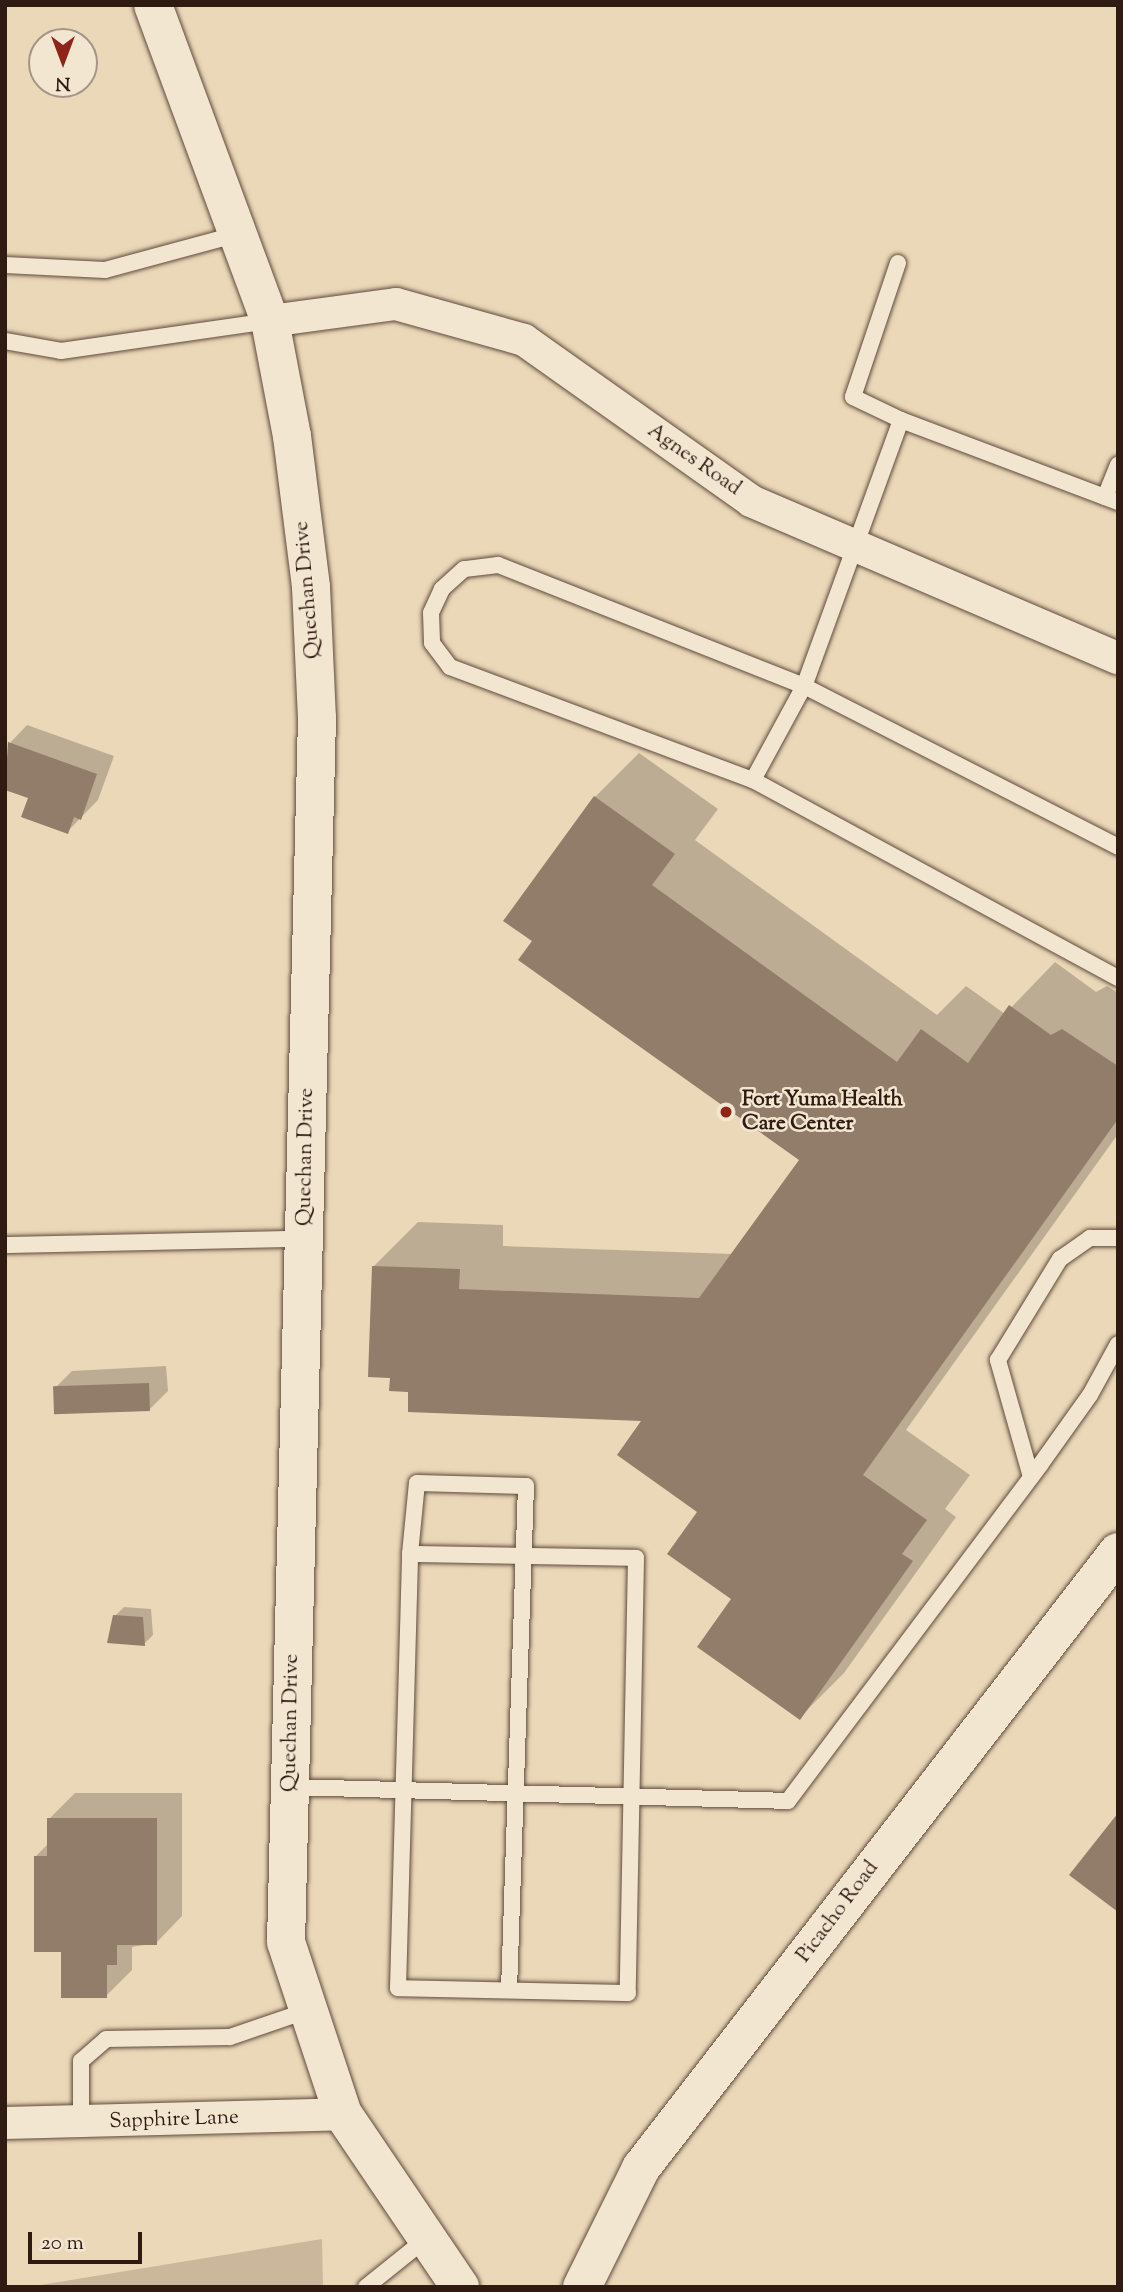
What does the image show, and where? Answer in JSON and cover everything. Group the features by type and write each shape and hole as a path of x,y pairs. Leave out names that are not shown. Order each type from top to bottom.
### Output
{"street":[{"name":"Quechan Drive","path":"153,5 241,233 270,321 292,436 312,587 317,718 286,1942 306,2011 343,2113 460,2287"},
{"name":"Agnes Road","path":"270,321 396,304 524,340 751,501 1118,658"},
{"name":"Picacho Road","path":"582,2287 641,2168 1118,1552"},
{"name":"Sapphire Lane","path":"5,2123 80,2123 343,2113"}],"lane":[{"path":"5,265 105,270 241,233"},
{"path":"898,263 853,397 901,419 1111,500 1118,465"},
{"path":"5,341 61,351 270,321"},
{"path":"753,780 804,686 901,419"},
{"path":"1118,847 804,686 498,565 464,569 442,589 431,613 432,643 450,667 753,780 1118,978"},
{"path":"5,1245 303,1238"},
{"path":"1031,1478 998,1360 1060,1259 1090,1238 1118,1238"},
{"path":"289,1787 788,1801 1031,1478 1090,1395 1118,1344"},
{"path":"410,1554 525,1556 636,1558 628,1796 628,1993 398,1988 406,1790 410,1554 417,1483 526,1486 525,1556 509,1990"},
{"path":"80,2123 80,2062 106,2039 230,2037 306,2011"},
{"path":"366,2287 426,2239"}],"shaded area":[{"path":"322,2239 323,2287 28,2287"}],"building":[{"path":"8,742 97,774 81,820 74,817 68,834 21,817 28,798 5,790"},
{"path":"594,796 675,854 652,885 897,1062 921,1029 968,1063 1009,1005 1051,1035 1062,1029 1118,1066 1118,1119 863,1475 927,1520 902,1554 913,1561 800,1720 697,1647 731,1599 667,1554 697,1512 617,1455 641,1421 408,1412 408,1392 389,1391 390,1378 368,1377 372,1266 460,1269 459,1289 699,1298 799,1160 518,960 532,941 503,921"},
{"path":"149,1383 150,1411 54,1414 53,1386"},
{"path":"113,1615 143,1617 145,1646 107,1643"},
{"path":"1118,1813 1118,1912 1069,1875"},
{"path":"47,1818 157,1818 157,1945 117,1945 117,1965 107,1965 107,1998 61,1998 61,1952 34,1952 34,1856 47,1856"}],"place":[{"name":"Fort Yuma Health Care Center","path":"726,1112"}]}
